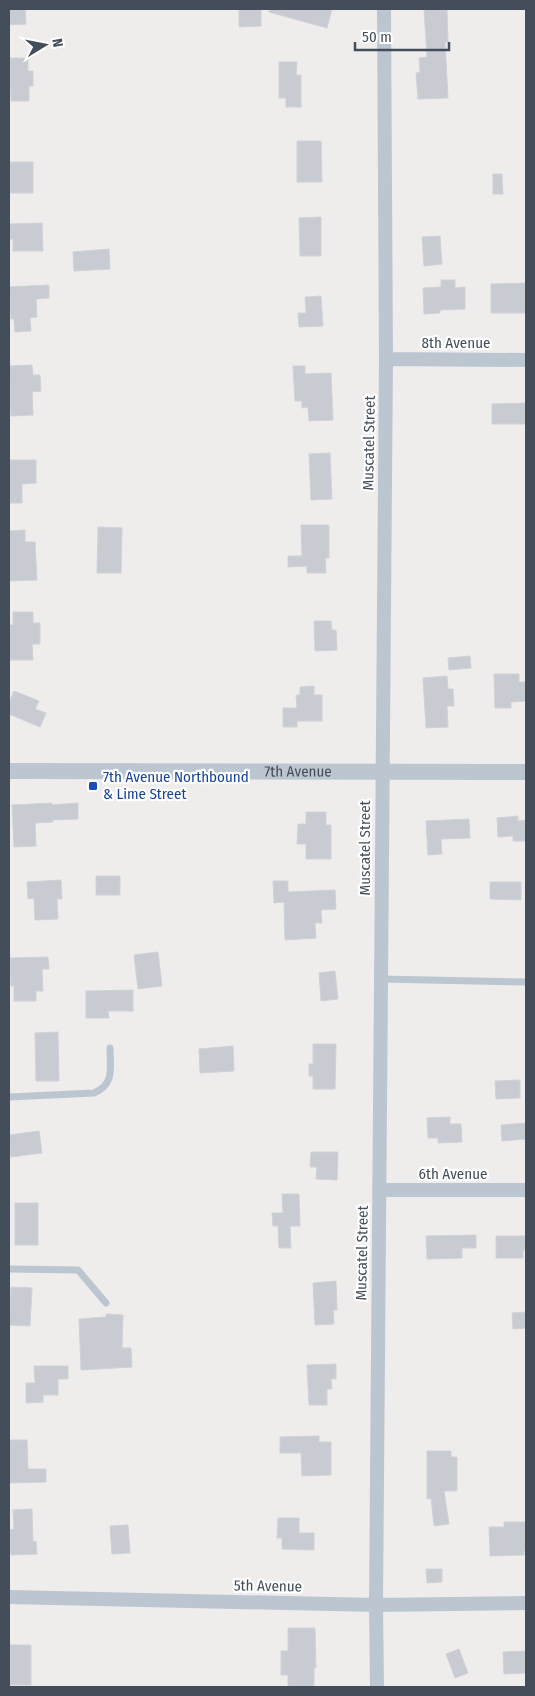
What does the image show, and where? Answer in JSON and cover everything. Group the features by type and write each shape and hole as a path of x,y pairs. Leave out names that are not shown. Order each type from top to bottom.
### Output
{"street":[{"name":"Muscatel Street","path":"377,1687 376,1605 386,359 384,9"},
{"name":"8th Avenue","path":"386,359 526,360"},
{"name":"7th Avenue","path":"9,771 526,772"},
{"name":"6th Avenue","path":"379,1190 526,1190"},
{"name":"5th Avenue","path":"9,1598 376,1605 526,1603"}],"lane":[{"path":"381,979 526,982"},
{"path":"9,1097 94,1093 102,1089 108,1082 110,1048"},
{"path":"9,1268 78,1270 106,1303"}],"building":[{"path":"9,9 25,9 26,24 9,25"},
{"path":"239,9 261,9 261,26 239,27"},
{"path":"269,9 332,9 327,28 269,12"},
{"path":"424,9 447,9 448,42 445,42 448,98 418,99 416,73 420,72 419,58 427,57"},
{"path":"10,58 28,58 28,71 33,71 33,86 29,86 29,101 11,101"},
{"path":"279,62 297,62 296,75 301,75 301,107 286,107 286,98 279,98"},
{"path":"297,141 321,141 322,182 297,182"},
{"path":"10,162 33,162 33,193 10,193"},
{"path":"493,174 502,174 503,194 493,194"},
{"path":"321,217 321,256 300,256 299,218"},
{"path":"42,223 43,251 13,251 13,239 9,239 9,224"},
{"path":"440,236 442,264 424,266 422,237"},
{"path":"109,249 110,269 74,271 73,252"},
{"path":"441,280 455,280 455,288 465,287 465,309 440,310 440,313 424,314 423,288 441,287"},
{"path":"526,283 526,313 491,313 491,284"},
{"path":"49,285 49,298 36,299 37,317 30,318 31,331 15,332 14,319 11,319 9,287"},
{"path":"321,296 323,326 299,327 298,313 306,313 305,297"},
{"path":"32,365 33,375 40,375 41,391 32,392 33,415 11,416 9,366"},
{"path":"293,366 305,366 305,374 331,373 333,420 309,421 308,407 302,408 302,401 295,401"},
{"path":"526,403 526,424 492,424 492,404"},
{"path":"330,453 332,499 311,500 309,454"},
{"path":"9,460 36,460 36,483 22,484 22,503 9,503"},
{"path":"301,525 329,525 329,558 325,558 326,573 307,573 307,566 288,567 288,556 302,556"},
{"path":"98,527 122,528 121,573 97,573"},
{"path":"25,530 25,542 35,542 37,580 9,581 9,531"},
{"path":"13,612 33,612 33,623 40,623 40,644 32,644 33,660 9,660 9,625 13,625"},
{"path":"314,621 331,621 332,630 336,630 337,650 315,651"},
{"path":"470,656 471,668 449,670 448,658"},
{"path":"494,674 519,674 519,682 526,682 526,701 511,702 511,708 495,708"},
{"path":"447,676 448,689 453,689 454,706 447,706 448,727 426,728 423,678"},
{"path":"314,686 314,695 322,695 322,721 297,721 297,727 283,727 283,708 297,708 296,695 300,695 300,687"},
{"path":"14,691 39,701 35,709 46,713 40,727 9,714 9,703"},
{"path":"52,803 52,805 78,803 78,819 35,823 36,846 14,847 12,805"},
{"path":"306,812 326,812 326,825 331,825 331,859 306,859 306,844 297,844 298,824 306,824"},
{"path":"518,816 518,821 526,820 526,841 513,841 513,836 498,837 497,818"},
{"path":"469,819 470,838 441,839 442,854 428,855 426,821"},
{"path":"96,876 120,876 120,895 96,895"},
{"path":"61,880 62,899 57,899 58,919 35,920 34,898 28,899 27,882"},
{"path":"273,881 288,881 288,892 335,890 336,909 321,910 322,923 315,923 316,938 285,940 284,902 274,903"},
{"path":"490,882 521,882 521,900 490,899"},
{"path":"158,952 162,986 138,989 134,955"},
{"path":"48,957 49,969 42,969 43,991 36,991 36,1001 14,1001 14,986 11,986 10,958"},
{"path":"335,971 338,999 321,1001 319,973"},
{"path":"133,990 133,1011 108,1011 109,1018 86,1018 86,991"},
{"path":"58,1032 59,1081 36,1081 35,1033"},
{"path":"313,1044 336,1044 335,1089 313,1089 313,1076 309,1076 309,1064 313,1064"},
{"path":"233,1046 234,1071 200,1073 199,1049"},
{"path":"520,1080 520,1098 496,1099 495,1081"},
{"path":"450,1117 450,1124 461,1124 462,1142 438,1143 438,1138 428,1138 427,1118"},
{"path":"526,1123 526,1139 502,1141 501,1125"},
{"path":"39,1131 42,1153 11,1157 9,1135"},
{"path":"311,1152 338,1152 337,1180 316,1179 317,1167 310,1167"},
{"path":"282,1194 299,1194 300,1226 290,1226 291,1248 279,1248 278,1226 273,1226 272,1213 283,1213"},
{"path":"15,1203 38,1203 38,1245 15,1245"},
{"path":"476,1235 476,1248 462,1248 462,1258 427,1259 426,1236"},
{"path":"496,1236 526,1236 526,1250 523,1250 523,1258 496,1258"},
{"path":"336,1281 337,1310 333,1310 334,1324 315,1325 313,1283"},
{"path":"11,1287 32,1288 30,1326 9,1325"},
{"path":"526,1312 526,1328 513,1329 512,1313"},
{"path":"106,1314 123,1315 122,1348 131,1348 132,1367 81,1370 79,1319 106,1317"},
{"path":"336,1364 336,1379 331,1379 332,1389 327,1389 327,1405 309,1405 307,1365"},
{"path":"34,1366 68,1366 68,1379 58,1379 58,1395 43,1395 43,1402 26,1403 26,1383 35,1383"},
{"path":"319,1436 319,1442 331,1442 331,1475 302,1476 301,1453 280,1453 280,1437"},
{"path":"9,1440 27,1440 28,1469 46,1469 46,1482 9,1483"},
{"path":"427,1451 451,1451 451,1457 457,1457 457,1491 444,1491 449,1524 434,1526 431,1498 427,1499"},
{"path":"32,1509 33,1542 36,1541 37,1554 11,1555 9,1530 14,1529 13,1510"},
{"path":"278,1518 299,1518 299,1533 314,1533 314,1550 282,1549 282,1538 277,1538"},
{"path":"504,1522 525,1522 526,1551 524,1551 524,1555 490,1556 489,1527 504,1527"},
{"path":"128,1525 130,1553 112,1554 110,1526"},
{"path":"426,1569 442,1569 442,1582 427,1583"},
{"path":"288,1628 315,1628 316,1668 314,1668 314,1687 288,1687 288,1675 281,1675 281,1651 288,1651"},
{"path":"10,1645 31,1645 31,1685 10,1685"},
{"path":"459,1649 468,1673 455,1678 446,1654"},
{"path":"526,1651 526,1673 504,1674 503,1652"}],"place":[{"name":"7th Avenue Northbound & Lime Street","path":"93,786"}]}
